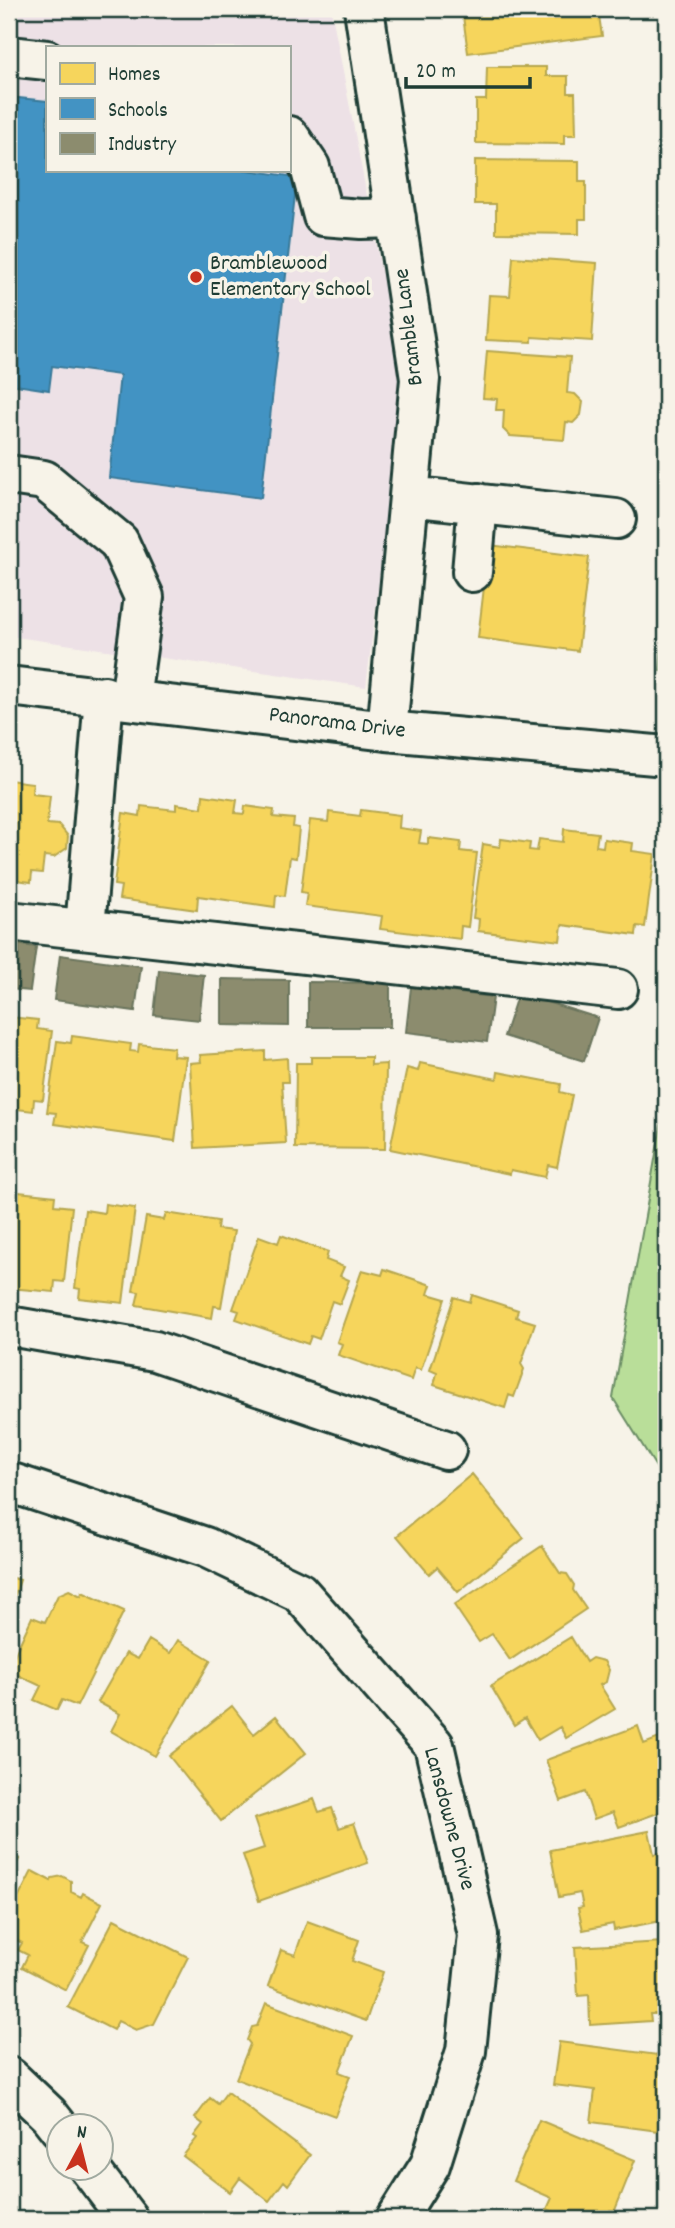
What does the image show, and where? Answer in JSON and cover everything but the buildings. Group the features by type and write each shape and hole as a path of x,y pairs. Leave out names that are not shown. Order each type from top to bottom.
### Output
{"street":[{"name":"Bramble Lane","path":"364,9 420,379 387,731"},
{"path":"9,56 46,60"},
{"path":"290,137 310,167 323,216 396,218"},
{"path":"9,475 44,480 119,542 144,597 117,698 85,929"},
{"path":"409,496 617,519"},
{"path":"472,572 478,503"},
{"name":"Panorama Drive","path":"9,686 387,731 666,755"},
{"path":"9,921 618,989"},
{"path":"9,1326 155,1351 446,1450"},
{"name":"Lansdowne Drive","path":"9,1482 205,1548 299,1592 434,1745 478,1935 466,2051 430,2165 396,2219"},
{"path":"9,2077 46,2112"},
{"path":"100,2182 128,2219"}],"shaded area":[{"name":"Bramblewood Elementary School","path":"9,9 331,9 403,384 366,687 9,636"}],"green space":[{"path":"666,587 666,672 660,671"},
{"path":"666,1097 666,1483 613,1398"}],"place":[{"name":"Bramblewood Elementary School","path":"196,277"}]}
